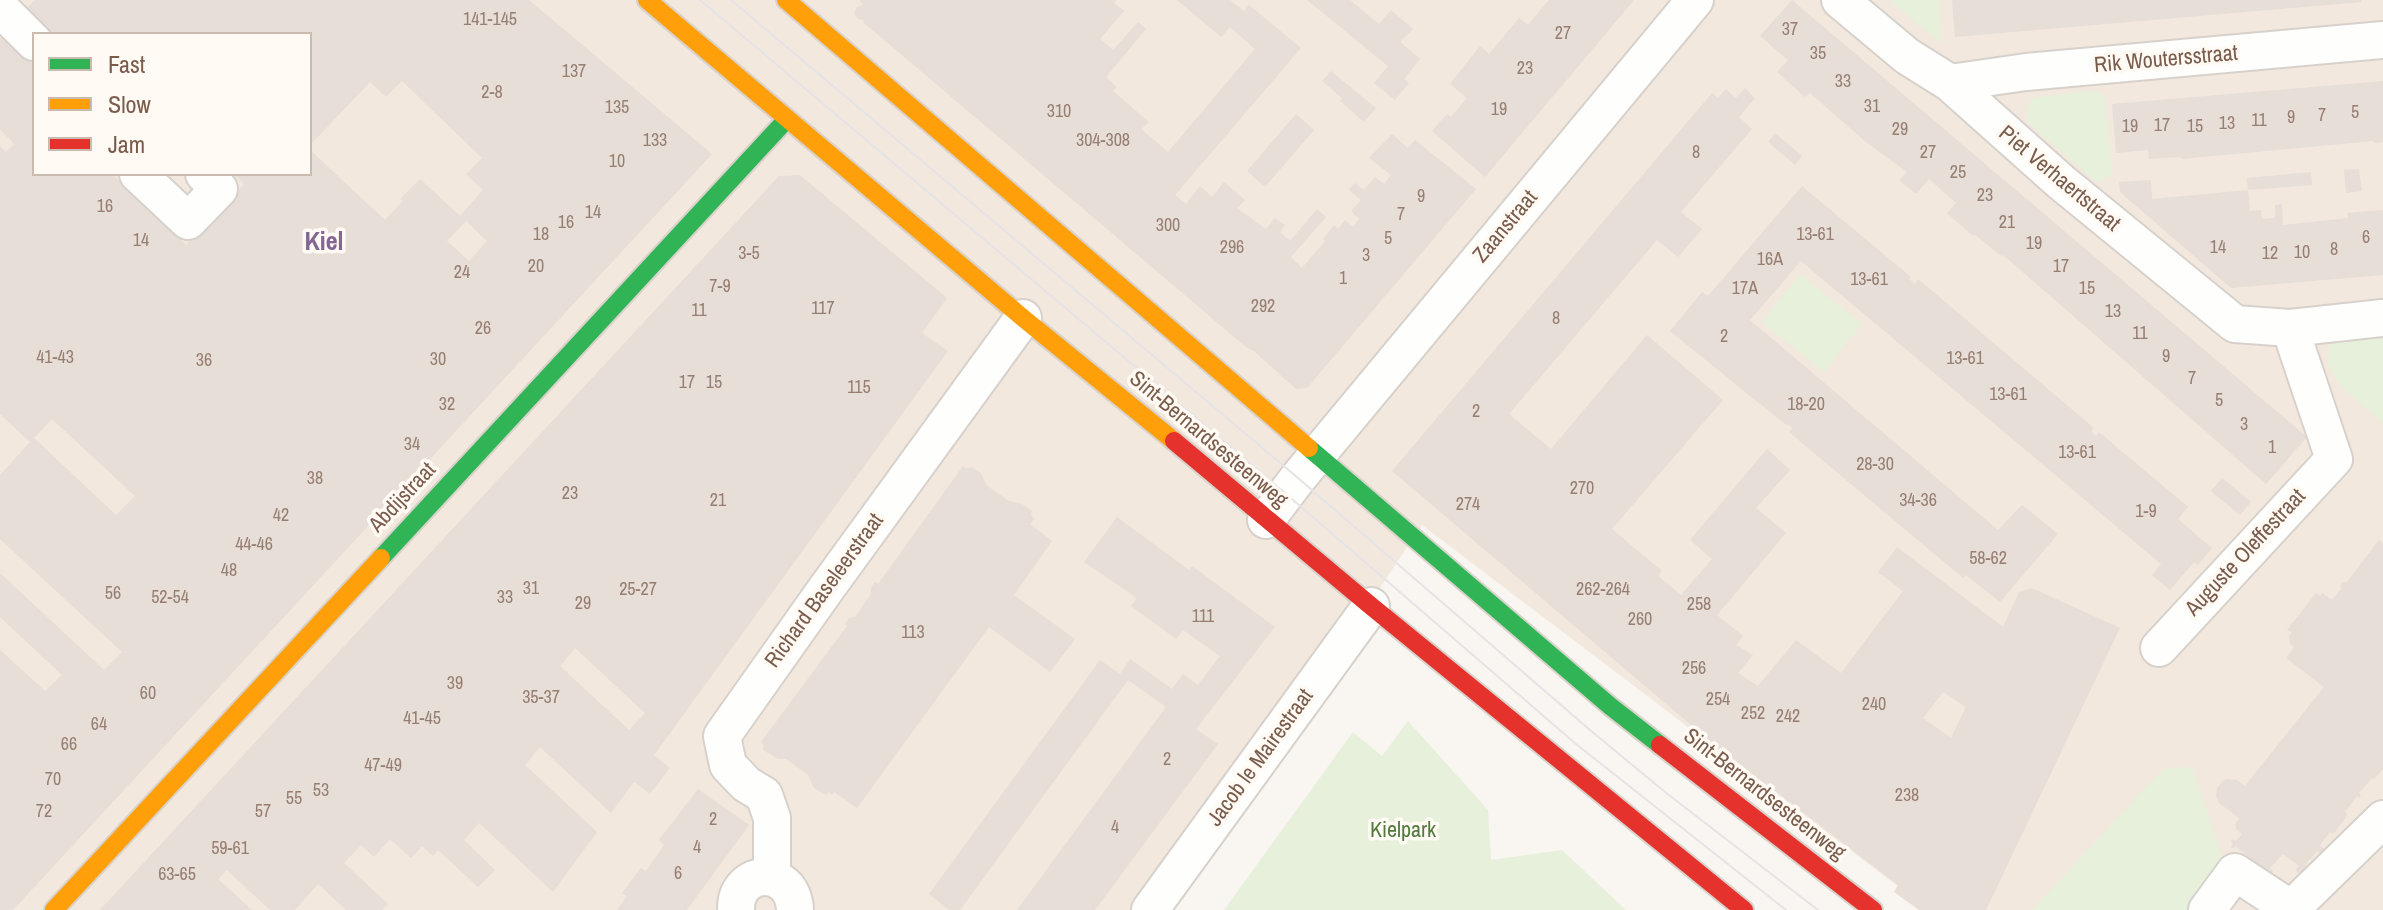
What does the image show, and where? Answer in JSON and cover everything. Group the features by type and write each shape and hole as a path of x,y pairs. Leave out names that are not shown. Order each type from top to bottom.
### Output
{"street":[{"name":"Sint-Bernardsesteenweg","path":"647,0 1266,520 1744,910"},
{"name":"Sint-Bernardsesteenweg","path":"786,0 1610,706 1873,910"},
{"name":"Zaanstraat","path":"1266,520 1695,0"},
{"name":"Piet Verhaertstraat","path":"1840,0 1907,56 1950,83 2026,153 2235,324 2290,328 2383,318"},
{"path":"0,8 32,40"},
{"name":"Rik Woutersstraat","path":"1950,83 2026,72 2383,40"},
{"name":"Abdijstraat","path":"54,910 787,119"},
{"path":"140,176 188,221 219,189 206,176"},
{"name":"Richard Baseleerstraat","path":"772,877 772,818 764,795 746,784 728,765 722,736 1023,318"},
{"name":"Auguste Oleffestraat","path":"2159,648 2334,459 2290,328"},
{"name":"Jacob le Mairestraat","path":"1150,910 1371,606"},
{"path":"2207,910 2235,872 2291,909 2383,819"},
{"path":"736,910 738,894 744,886 762,876 772,877 786,885 793,894 795,910"}],"shaded area":[{"path":"0,0 2383,0 2383,910 1929,910 1422,525 1164,910 0,910"}],"green space":[{"path":"1889,0 1939,0 1942,44"},
{"path":"2100,92 2105,99 2112,172 2101,182 2095,181 2026,121 2028,104 2033,98"},
{"path":"1800,274 1862,324 1824,372 1762,322"},
{"path":"2383,337 2383,423 2340,386 2328,365 2329,346 2339,341"},
{"name":"Kielpark","path":"1408,721 1488,810 1491,860 1562,850 1626,910 1224,910 1353,732 1382,756"},
{"path":"2192,767 2226,868 2193,910 2032,910 2163,769"}],"building":[{"path":"35,0 529,0 712,154 13,910 0,910 0,650 45,691 62,675 0,617 0,573 104,670 122,652 0,539 0,475 30,442 0,414 0,147 6,152 14,144 0,129 0,38 11,38 32,57 32,176 114,176 186,245 244,184 236,176 312,176 312,152 385,220 420,179 460,216 483,190 466,174 482,158 402,81 386,97 370,82 312,143 312,32 39,32 27,21 27,8","holes":["466,221 487,241 469,261 447,241","52,419 135,496 116,515 34,438"]},
{"path":"860,0 1116,0 1114,3 1124,11 1100,39 1113,50 1138,22 1146,29 1106,77 1117,87 1113,91 1149,122 1141,129 1168,152 1255,49 1230,27 1221,37 1177,0 1230,0 1244,11 1249,5 1301,48 1175,195 1186,204 1200,186 1212,197 1224,182 1245,200 1237,208 1266,229 1275,218 1285,225 1280,232 1290,241 1317,209 1326,217 1291,257 1302,268 1334,225 1338,229 1345,220 1353,227 1359,219 1351,211 1361,200 1349,190 1355,183 1364,190 1375,177 1384,184 1391,175 1369,158 1392,134 1408,148 1415,140 1476,189 1307,388 1296,389 864,20 858,19 854,13 857,7 863,5"},
{"path":"1307,0 1350,0 1379,24 1391,10 1413,29 1400,42 1420,59 1404,79 1409,83 1395,100 1374,83 1388,66"},
{"path":"1549,0 1634,0 1485,177 1432,131 1447,114 1451,117 1467,98 1450,84 1480,46 1489,54 1519,18 1528,25"},
{"path":"1792,0 2307,437 2266,484 2003,255 1973,236 1947,213 1956,203 1929,179 1916,194 1899,180 1907,172 1866,142 1810,93 1805,97 1777,72 1788,60 1760,36"},
{"path":"1952,0 2361,0 2362,2 1955,37"},
{"path":"1331,71 1376,108 1364,122 1322,81"},
{"path":"2383,81 2383,142 2181,159 2149,159 2148,150 2116,153 2112,104"},
{"path":"1745,88 1755,98 1739,117 1752,129 1681,212 1702,229 1678,257 1657,240 1509,414 1551,449 1647,335 1723,400 1612,529 1662,571 1658,576 1681,595 1712,559 1690,540 1767,449 1790,470 1756,508 1786,533 1717,615 1743,636 1736,645 1753,655 1738,673 1758,686 1796,640 1841,673 1903,591 1878,572 1897,547 2003,627 2019,592 2032,588 2120,628 1986,910 1919,910 1894,892 1898,885 1711,742 1392,471 1712,93 1718,98 1726,89 1736,98","holes":["1943,692 1966,707 1951,738 1923,718"]},
{"path":"1296,114 1314,130 1265,187 1247,171"},
{"path":"1775,133 1802,156 1795,165 1768,142"},
{"path":"2359,169 2362,191 2346,193 2344,170"},
{"path":"2311,172 2312,185 2248,190 2247,178"},
{"path":"800,175 947,298 922,333 948,351 654,755 670,768 650,794 634,782 611,813 540,747 525,765 597,832 553,892 479,823 464,840 495,870 478,887 438,850 433,856 422,846 411,858 390,839 374,857 361,845 344,863 388,904 382,910 346,910 318,884 295,910 270,910 227,870 218,879 252,910 100,910 779,176","holes":["575,648 645,713 629,730 560,666"]},
{"path":"2151,180 2152,199 2248,190 2250,211 2261,210 2262,219 2275,218 2275,205 2282,204 2283,225 2348,218 2347,213 2383,210 2383,275 2231,288 2120,192 2119,182"},
{"path":"1802,186 1911,277 1909,279 1915,284 1918,279 2094,428 2091,431 2096,436 2099,432 2188,507 2178,519 2212,548 2198,565 2194,562 2170,590 2152,575 2161,564 1801,261 1750,320 1998,530 2022,505 2058,534 2000,602 1966,575 1963,578 1789,432 1793,428 1670,331 1702,292 1708,296"},
{"path":"963,466 981,473 986,485 1009,501 1022,504 1032,511 1035,519 1030,524 1052,541 1014,595 1075,639 1050,672 989,627 857,808 834,792 826,795 814,788 808,775 786,759 778,759 763,750 761,742 847,626 845,624 849,618 855,617 871,594 875,582 878,584"},
{"path":"2222,478 2251,502 2240,515 2211,491"},
{"path":"1117,517 1189,570 1192,566 1275,627 1196,729 1218,744 1095,910 1017,910 1166,707 1128,680 960,910 949,910 929,894 1100,660 1120,674 1130,659 1172,689 1183,674 1198,685 1220,656 1183,630 1176,639 1131,606 1137,598 1084,562"},
{"path":"2379,540 2383,543 2383,769 2359,793 2361,795 2345,812 2346,817 2335,832 2330,832 2322,842 2320,846 2324,849 2321,853 2317,851 2305,865 2309,868 2306,872 2295,870 2299,866 2283,854 2270,868 2273,871 2266,874 2263,872 2265,869 2235,846 2234,849 2231,847 2232,839 2236,841 2242,834 2235,824 2239,818 2219,803 2217,788 2227,779 2237,780 2245,786 2324,687 2286,658 2294,647 2289,637 2292,632 2287,630 2316,593 2320,596 2322,593 2332,600 2342,588 2342,582 2347,582"},
{"path":"698,789 749,825 687,910 617,910 627,896 622,893 641,868 646,871 664,845 659,840"}],"tram line":[{"path":"700,0 1285,493 1576,744 1786,910"},
{"path":"731,0 1298,478 1590,730 1818,910"}],"traffic: fast":[{"path":"381,558 787,119"},
{"path":"1309,448 1610,706 1660,745"}],"traffic: slow":[{"path":"647,0 1023,318 1174,441"},
{"path":"786,0 1309,448"},
{"path":"54,910 381,558"}],"traffic: jam":[{"path":"1174,441 1744,910"},
{"path":"1660,745 1873,910"}],"district":[{"name":"Kiel","path":"324,243"}]}
